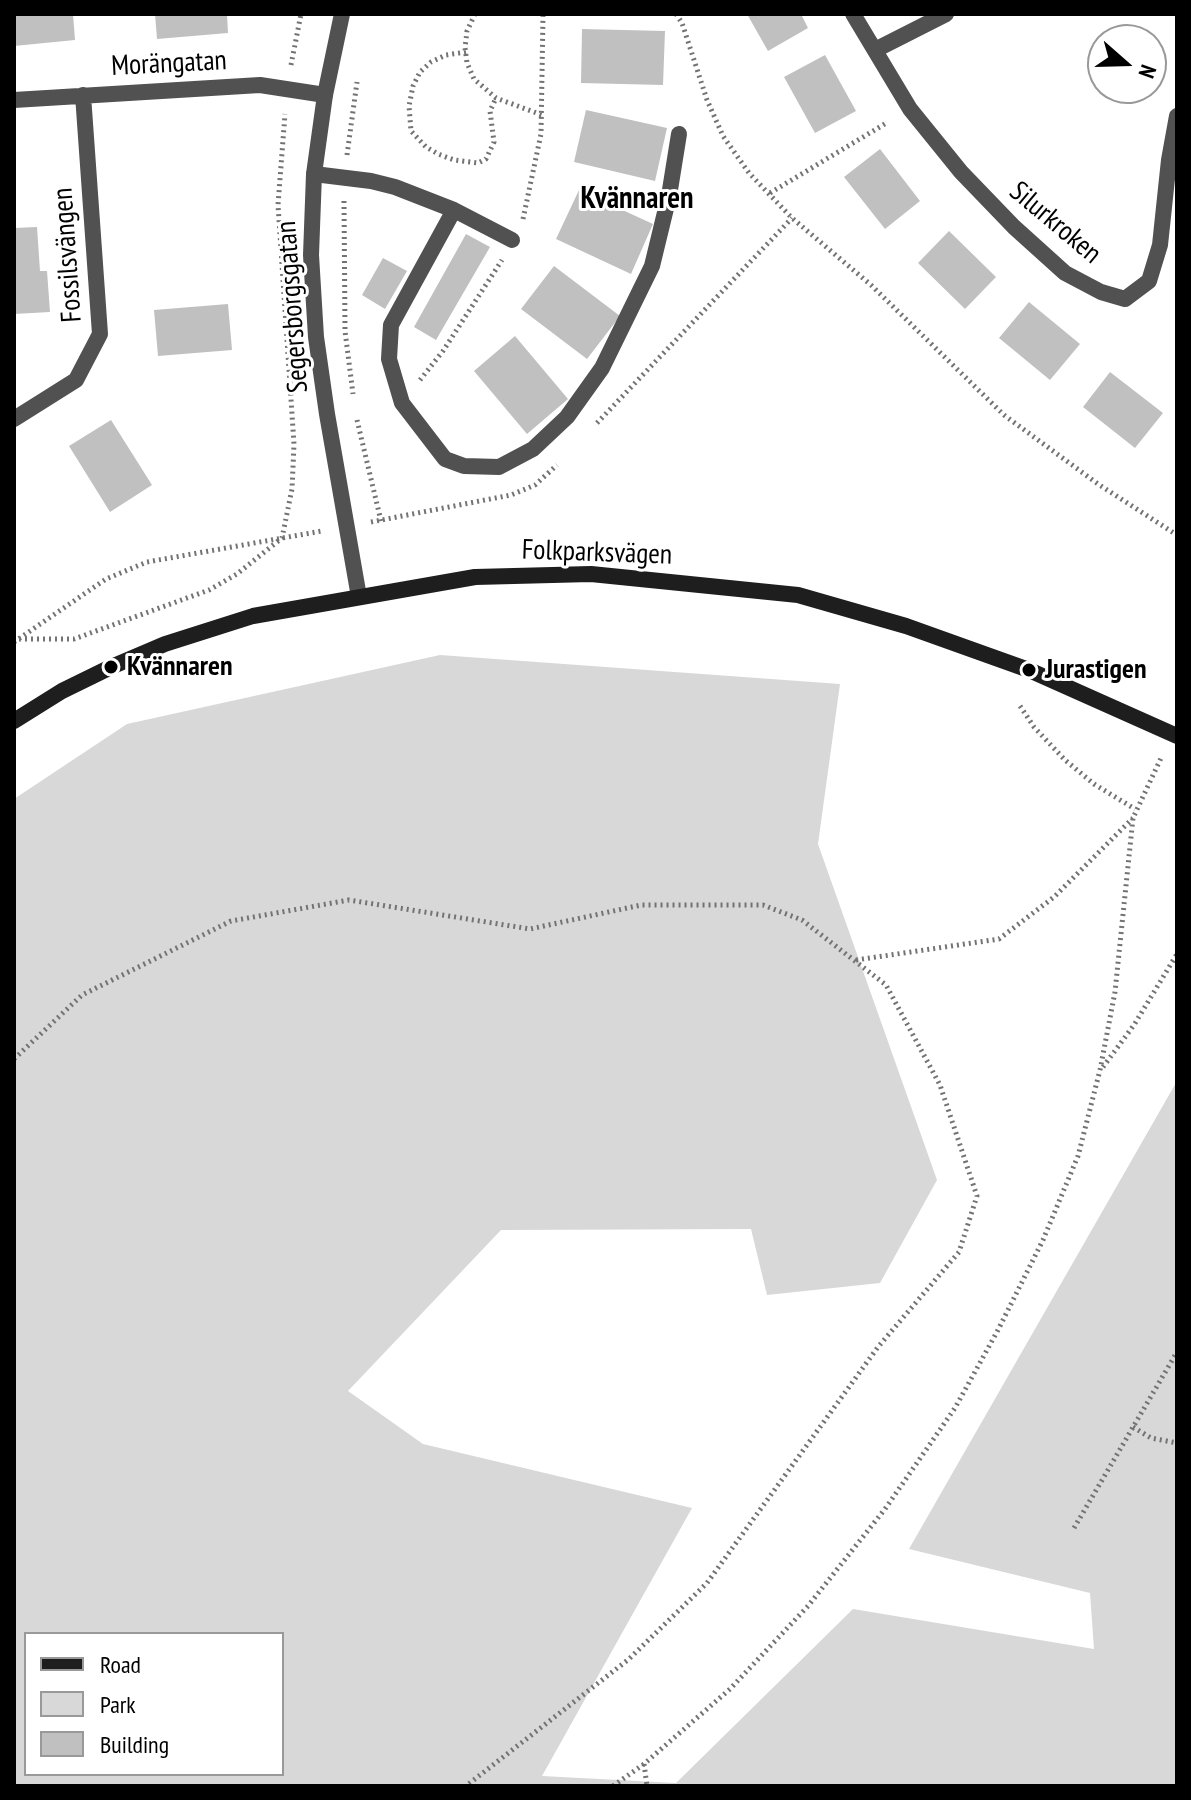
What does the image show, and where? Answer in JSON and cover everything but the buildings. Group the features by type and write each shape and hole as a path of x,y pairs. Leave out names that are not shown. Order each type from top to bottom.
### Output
{"main road":[{"name":"Folkparksvägen","path":"14,721 86,679 165,644 253,616 475,577 591,574 798,595 906,626 1029,670 1177,736"}],"street":[{"name":"Segersborgsgatan","path":"342,14 325,95 314,174 311,255 316,337 359,597"},
{"name":"Silurkroken","path":"853,14 910,109 961,172 1065,273 1101,292 1125,299 1149,281 1160,245 1177,116"},
{"path":"875,50 946,14"},
{"name":"Morängatan","path":"14,100 260,85 325,95"},
{"name":"Fossilsvängen","path":"14,419 76,380 100,334 83,95"},
{"path":"454,210 391,325 389,359 402,403 445,459 464,466 499,467 533,449 567,417 602,368 652,266 669,196 679,134"},
{"path":"314,174 395,187 454,210 512,240"}],"path":[{"path":"475,14 467,31 466,52 474,79 496,98 542,115"},
{"path":"676,14 723,136 749,173 792,218 881,294 1004,415 1098,484 1177,535"},
{"path":"466,52 446,55 420,72 409,106 411,131 438,154 478,163 486,159 494,142 490,111 496,98"},
{"path":"354,403 345,331 345,177 360,68"},
{"path":"770,193 910,109"},
{"path":"356,417 381,521"},
{"path":"18,639 74,639 209,590 237,574 282,538"},
{"path":"1020,706 1034,727 1065,760 1094,784 1135,809"},
{"path":"613,1786 644,1764 730,1689 808,1606 885,1509 955,1408 998,1330 1043,1240 1078,1156 1100,1070 1115,992 1133,818 1162,756"},
{"path":"855,960 999,939 1054,897 1133,818"},
{"path":"14,1059 82,995 231,921 349,900 530,929 641,905 763,905 802,920 886,985 940,1085 977,1196 959,1252 878,1347 707,1583 629,1659 466,1786"},
{"path":"1100,1070 1134,1025 1177,954"},
{"path":"1074,1528 1177,1352"},
{"path":"1133,1427 1151,1438 1177,1443"},
{"path":"644,1764 647,1786"}],"green space":[{"path":"440,655 840,684 818,844 937,1180 880,1283 767,1295 751,1229 501,1230 348,1391 423,1444 692,1508 542,1776 676,1783 853,1609 1094,1649 1090,1593 909,1549 1177,1081 1177,1786 14,1786 14,799 127,724"}],"place":[{"name":"Kvännaren","path":"111,667"},
{"name":"Jurastigen","path":"1029,670"}],"district":[{"name":"Kvännaren","path":"637,199"}]}
